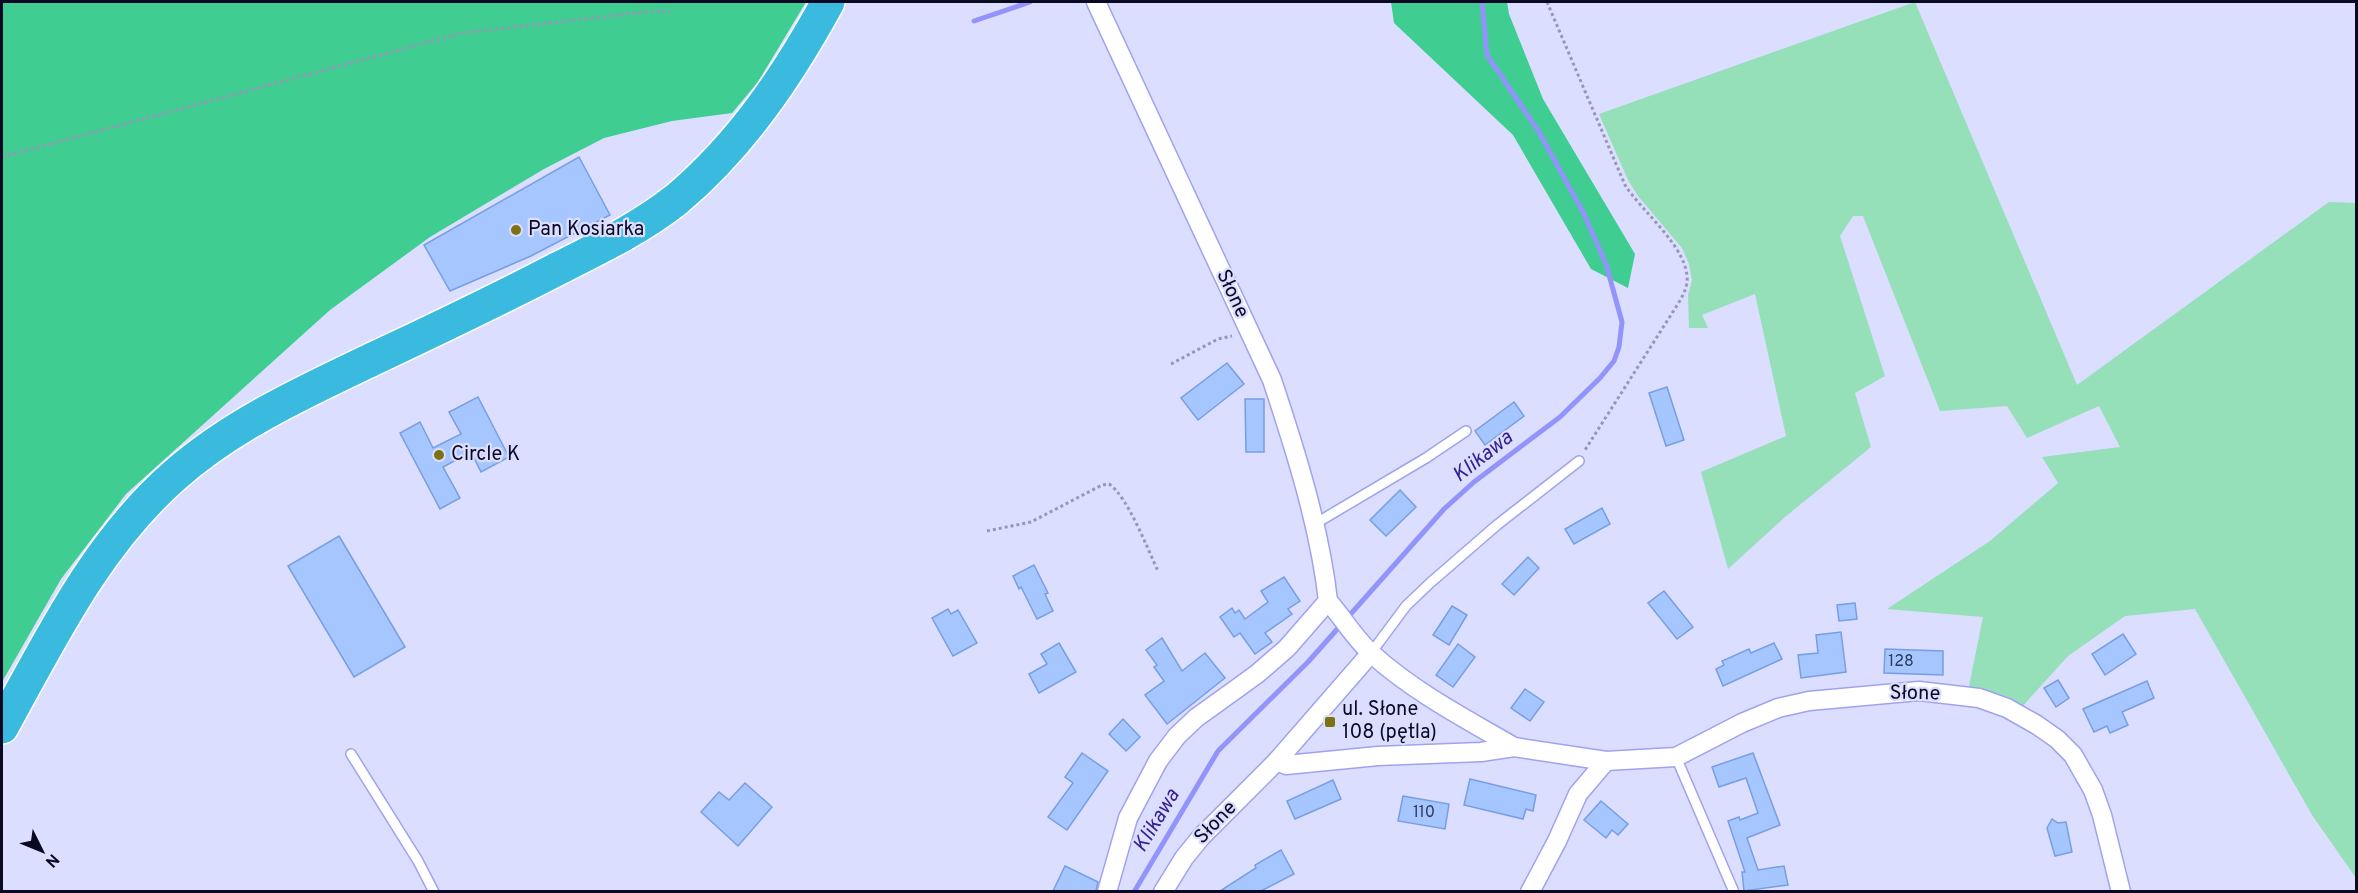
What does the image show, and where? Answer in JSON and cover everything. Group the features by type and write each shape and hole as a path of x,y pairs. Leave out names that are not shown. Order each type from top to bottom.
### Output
{"highway":[{"path":"2,727 73,601 104,553 160,489 177,474 234,432 303,392 508,294 606,244 656,214 696,181 748,126 781,82 828,2"}],"street":[{"name":"Słone","path":"1096,2 1272,380 1290,436 1334,607"},
{"path":"1107,891 1128,818 1158,761 1177,736 1197,718 1257,674 1334,607 1371,653"},
{"name":"Słone","path":"1163,891 1184,858 1201,837 1277,761 1371,653 1396,674 1453,712 1515,747"},
{"name":"Słone","path":"1277,761 1287,765 1378,756 1481,752 1515,747 1606,761 1676,757 1751,719 1778,708 1809,701 1919,691 1978,698 2007,708 2037,725 2057,739 2073,755 2096,798 2121,891"},
{"path":"1530,891 1557,841 1578,794 1606,761"}],"lane":[{"path":"1313,525 1426,458 1466,431"},
{"path":"1371,653 1406,606 1430,583 1497,525 1579,461"},
{"path":"351,754 418,861 434,891"},
{"path":"1676,757 1734,891"}],"path":[{"path":"1547,2 1625,185 1633,198 1677,249 1684,262 1687,275 1685,290 1676,307 1579,461"},
{"path":"2,157 462,33 655,11 670,12"},
{"path":"1171,364 1227,336 1252,337"},
{"path":"987,531 1031,522 1108,483 1117,489 1125,503 1158,571"}],"green space":[{"path":"2,2 806,2 758,82 732,113 672,121 604,138 544,169 430,237 330,310 126,494 61,579 2,682"},
{"path":"1391,2 1507,2 1509,14 1543,99 1635,254 1628,288 1591,269 1513,135 1394,23"},
{"path":"1915,2 2077,385 2329,202 2356,203 2356,878 2312,815 2195,609 2125,616 2068,656 2021,708 1996,694 1968,691 1983,617 1887,609 1990,541 2058,483 2042,457 2120,447 2099,406 2027,438 2007,406 1940,411 1863,216 1853,216 1840,236 1885,376 1855,393 1871,447 1785,517 1728,569 1701,472 1786,436 1755,294 1702,315 1708,328 1689,328 1688,295 1692,280 1689,264 1682,248 1638,196 1628,180 1599,114"}],"building":[{"name":"Pan Kosiarka","path":"579,157 610,215 531,256 450,291 424,245"},
{"path":"1227,363 1244,384 1198,420 1181,398"},
{"path":"1667,387 1684,440 1666,446 1649,393"},
{"name":"Circle K","path":"478,397 509,457 481,472 471,452 443,467 460,498 440,509 400,433 420,422 433,448 461,434 449,412"},
{"path":"1245,399 1264,399 1264,452 1246,452"},
{"path":"1514,402 1524,416 1485,445 1475,431"},
{"path":"1400,490 1416,507 1386,536 1370,520"},
{"path":"1602,508 1610,524 1574,544 1565,529"},
{"path":"339,536 405,647 354,677 288,566"},
{"path":"1528,557 1539,568 1514,595 1502,584"},
{"path":"1034,565 1048,593 1045,594 1053,611 1037,619 1013,576"},
{"path":"1284,577 1300,601 1288,609 1292,614 1265,633 1272,642 1255,654 1240,633 1234,637 1220,617 1232,608 1235,613 1239,610 1245,619 1268,602 1261,591"},
{"path":"1664,591 1693,627 1677,639 1648,603"},
{"path":"1855,603 1857,619 1839,621 1837,605"},
{"path":"1452,606 1467,615 1449,645 1433,635"},
{"path":"948,609 951,614 958,610 977,643 953,656 932,618"},
{"path":"1841,632 1846,672 1801,678 1798,655 1818,653 1816,635"},
{"path":"2123,634 2136,654 2105,675 2092,654"},
{"path":"1162,638 1182,671 1205,653 1225,678 1167,724 1145,695 1164,681 1154,667 1157,665 1146,650"},
{"path":"1059,643 1076,672 1039,693 1029,674 1047,664 1041,654"},
{"path":"1774,643 1782,659 1723,686 1716,669 1724,665 1722,661 1749,649 1751,653"},
{"path":"1458,644 1475,657 1453,687 1436,675"},
{"path":"1885,649 1943,651 1943,675 1884,673"},
{"path":"2058,680 2069,698 2056,707 2044,688"},
{"path":"2147,681 2154,698 2122,712 2128,725 2110,733 2107,726 2094,732 2083,709"},
{"path":"1525,689 1544,702 1530,721 1511,708"},
{"path":"1123,719 1140,737 1126,751 1109,734"},
{"path":"1082,753 1108,771 1067,830 1048,817 1073,783 1065,777"},
{"path":"1753,753 1780,825 1747,838 1758,870 1784,866 1788,885 1744,891 1742,872 1745,872 1728,821 1739,817 1740,820 1758,813 1746,778 1719,787 1712,767"},
{"path":"1470,779 1536,795 1533,811 1526,809 1523,819 1464,805"},
{"path":"1333,780 1341,799 1295,819 1287,801"},
{"path":"745,783 772,807 738,846 701,812 719,792 729,800"},
{"path":"1403,796 1449,804 1445,829 1398,821"},
{"path":"1601,801 1628,824 1618,835 1612,830 1606,838 1584,820"},
{"path":"2052,819 2058,823 2066,822 2072,852 2055,856 2047,828"},
{"path":"1281,850 1294,874 1261,891 1220,891 1256,868 1255,865"},
{"path":"1065,866 1098,882 1096,891 1053,891"}],"waterway":[{"path":"974,21 1030,2"},
{"name":"Klikawa","path":"1134,892 1218,751 1308,662 1444,509 1474,482 1560,417 1614,361 1619,347 1622,322 1606,264 1583,212 1539,132 1487,55 1482,2"}],"place":[{"name":"Pan Kosiarka","path":"516,230"},
{"name":"Circle K","path":"439,455"},
{"name":"ul. Słone 108 (pętla)","path":"1330,722"}]}
